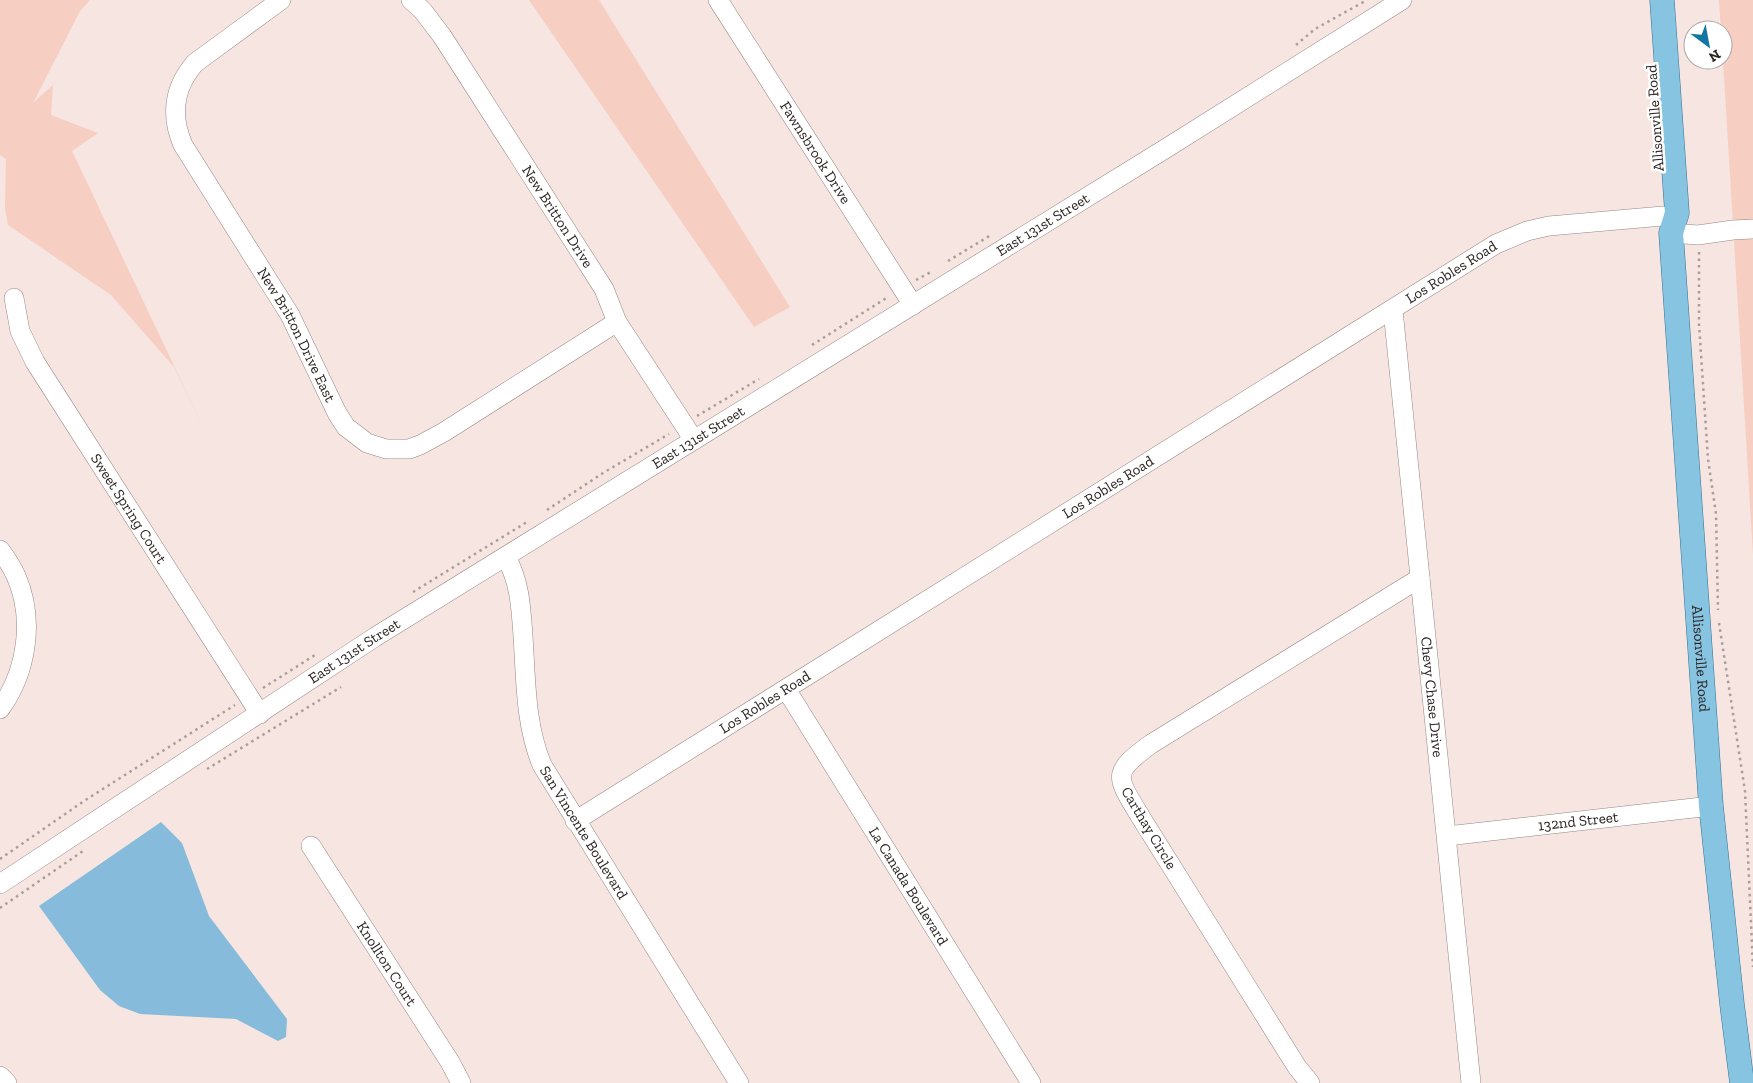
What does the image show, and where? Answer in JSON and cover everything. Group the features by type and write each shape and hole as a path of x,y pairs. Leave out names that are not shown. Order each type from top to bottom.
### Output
{"main road":[{"name":"Allisonville Road","path":"1646,0 1667,225 1711,806 1742,1083"},
{"name":"Allisonville Road","path":"1662,0 1676,213 1667,225"}],"street":[{"name":"New Britton Drive East","path":"281,0 195,64 187,73 179,88 175,106 176,124 183,144 290,314 337,413 350,431 367,443 386,449 409,449 420,445 444,432 617,322"},
{"name":"New Britton Drive","path":"411,0 424,11 442,36 604,289 617,322 694,440"},
{"name":"Fawnsbrook Drive","path":"718,0 913,305"},
{"name":"East 131st Street","path":"0,884 375,637 1402,0"},
{"name":"Los Robles Road","path":"575,820 1496,244 1527,231 1549,226 1667,225 1698,235 1753,229"},
{"name":"Sweet Spring Court","path":"14,298 20,331 35,362 260,714"},
{"name":"Chevy Chase Drive","path":"1393,310 1471,1083"},
{"path":"0,550 19,584 24,603 26,634 24,654 19,673 14,687 0,709"},
{"name":"San Vincente Boulevard","path":"506,557 513,570 521,600 528,711 531,734 542,765 739,1083"},
{"name":"Carthay Circle","path":"1310,1083 1298,1067 1122,787 1121,773 1127,763 1151,744 1420,578"},
{"name":"La Canada Boulevard","path":"786,689 1031,1083"},
{"name":"132nd Street","path":"1447,836 1711,806"},
{"name":"Knollton Court","path":"311,846 450,1062 461,1083"},
{"path":"0,1076 7,1083"}],"path":[{"path":"1698,235 1699,324 1708,459 1716,514 1718,610"},
{"path":"1718,620 1746,791 1753,967"},
{"path":"206,770 341,687"},
{"path":"0,908 90,846"}],"shaded area":[{"path":"0,0 90,0 80,11 33,103 53,85 51,115 98,133 72,151 204,429 174,367 111,295 8,225 5,208 6,159 0,155"},
{"path":"529,0 599,0 790,307 754,327"},
{"path":"1719,0 1753,0 1753,554 1724,70 1733,70 1733,20 1720,20"}],"water":[{"path":"161,822 182,843 209,916 287,1019 286,1037 278,1041 236,1019 140,1014 119,1006 100,990 39,906"}]}
